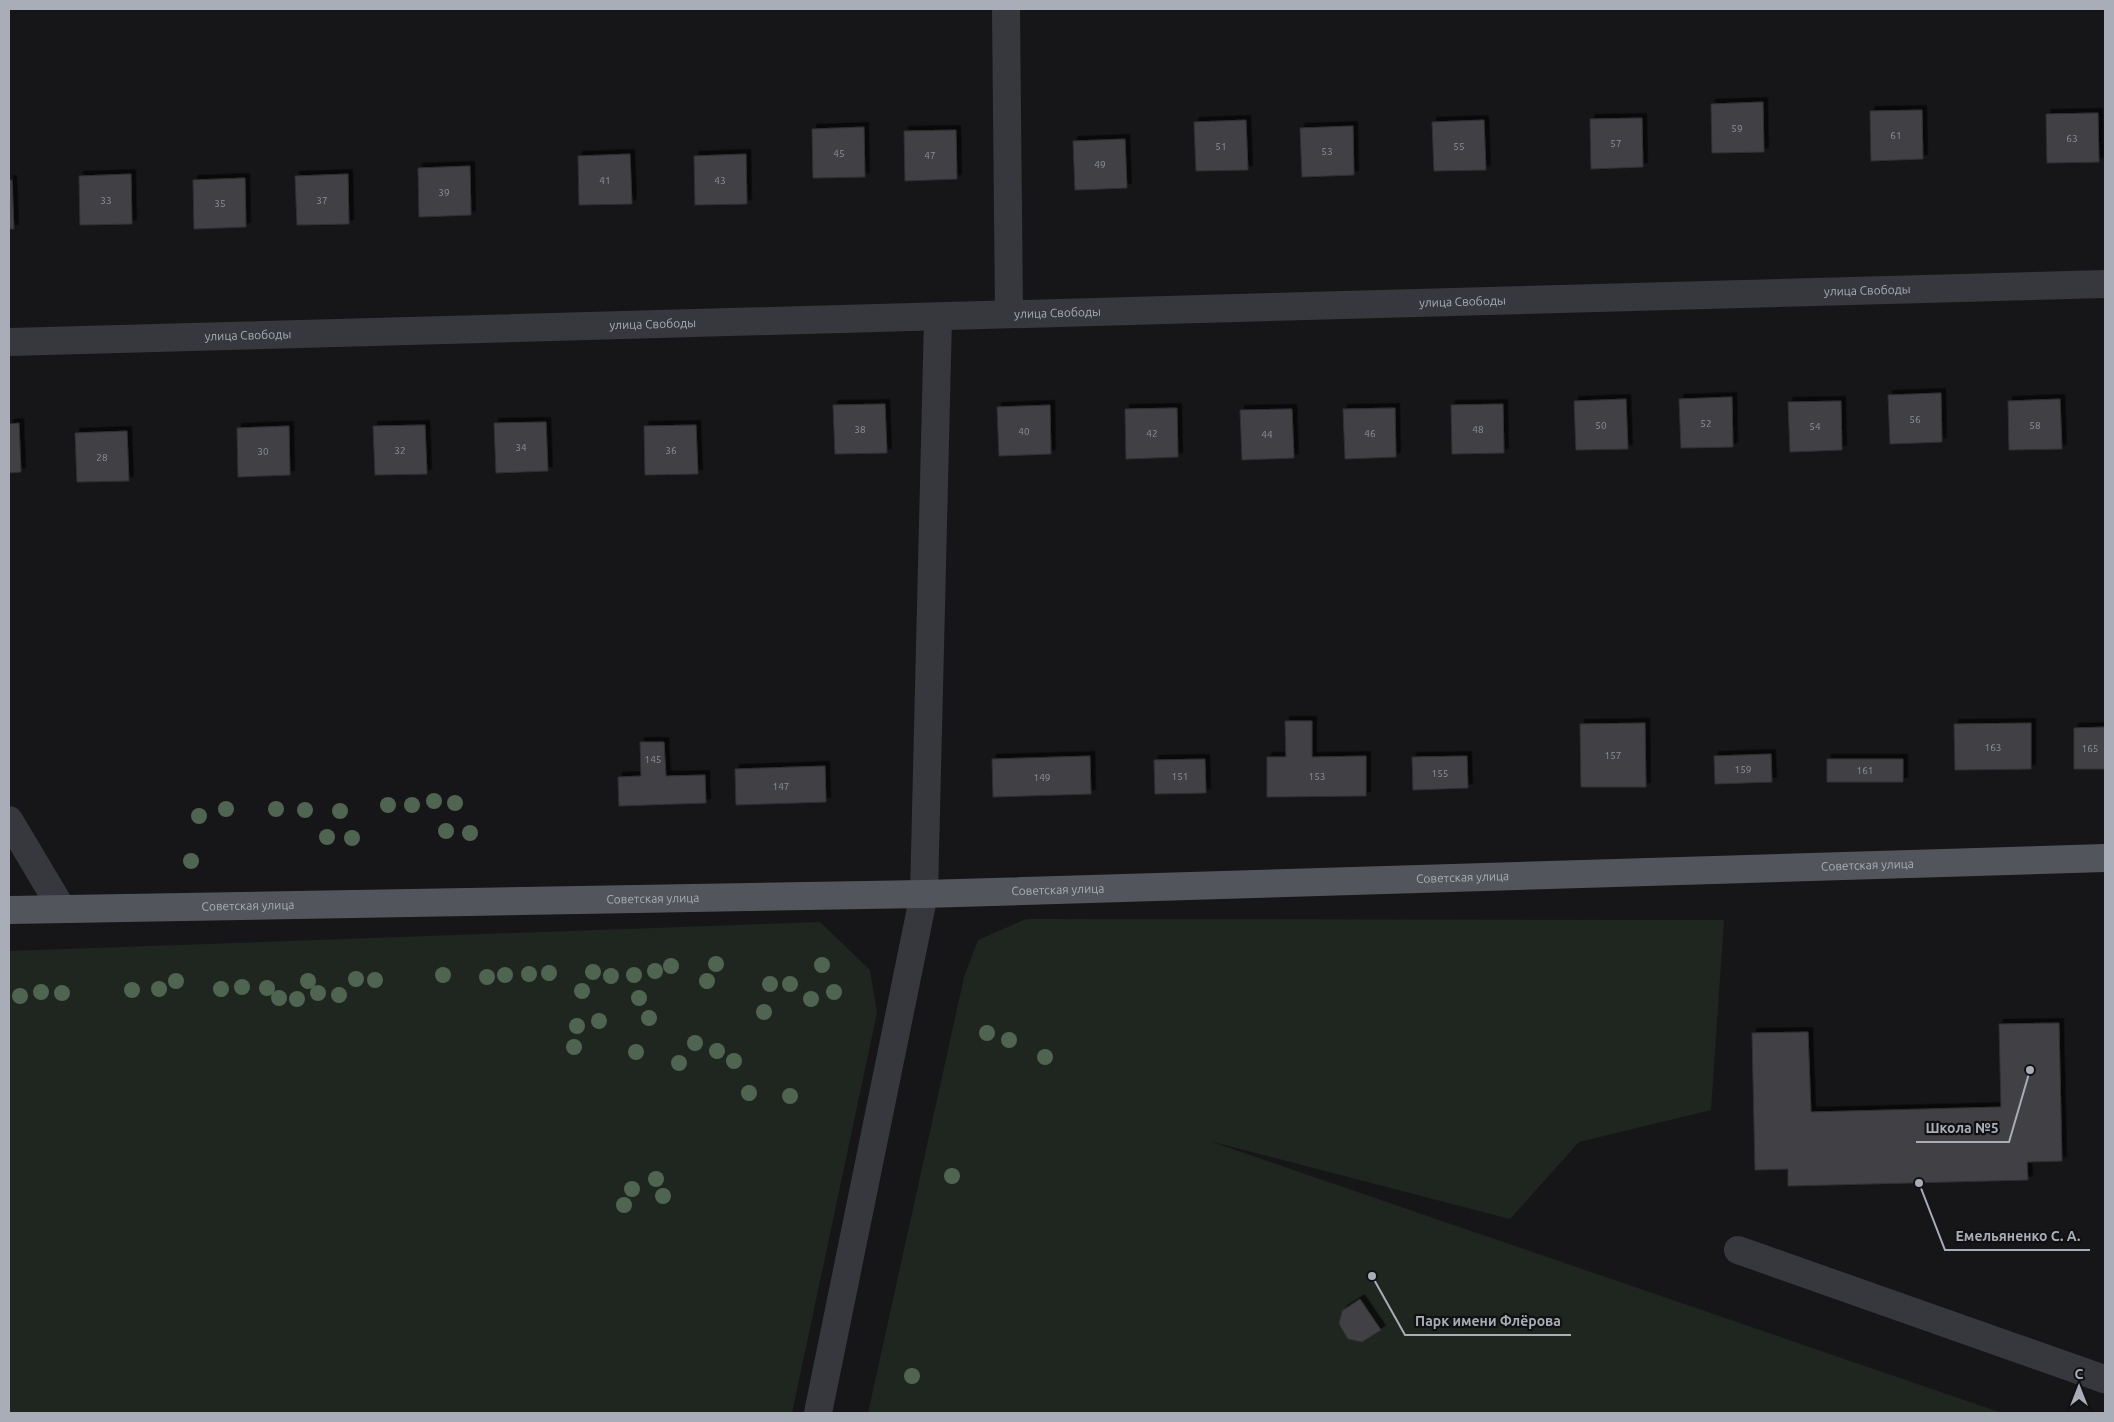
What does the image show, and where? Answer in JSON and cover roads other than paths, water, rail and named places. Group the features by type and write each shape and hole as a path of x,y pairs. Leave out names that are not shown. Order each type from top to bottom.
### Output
{"main road":[{"name":"Советская улица","path":"9,910 924,894 2105,858"}],"street":[{"path":"1006,9 1009,313"},
{"name":"улица Свободы","path":"9,342 938,318 1009,313 2105,284"},
{"path":"818,1413 924,894 938,318"},
{"path":"9,820 62,909"},
{"path":"1738,1250 2105,1379"}],"place":[{"name":"Школа №5","path":"2030,1070"},
{"name":"Емельяненко С. А.","path":"1919,1183"},
{"name":"Парк имени Флёрова","path":"1372,1276"}]}
